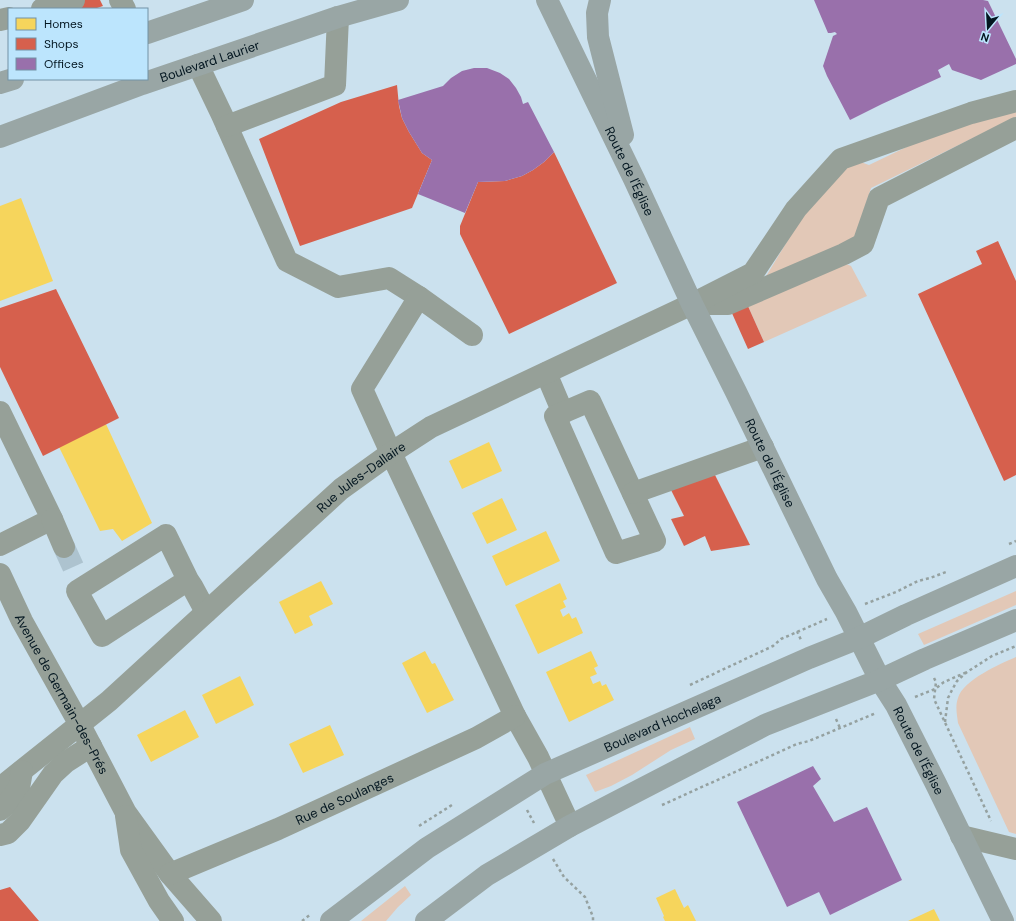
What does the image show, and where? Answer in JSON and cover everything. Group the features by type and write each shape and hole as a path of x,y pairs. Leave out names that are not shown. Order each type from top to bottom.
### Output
{"main road":[{"path":"148,33 213,5 243,0"},
{"name":"Boulevard Laurier","path":"0,137 142,84 338,17 398,0"},
{"name":"Route de l'Église","path":"547,0 634,179 692,304 827,579 846,612 880,680 896,705 1003,921"},
{"path":"600,0 597,13 598,37 634,179"},
{"path":"0,83 10,80"},
{"name":"Boulevard Hochelaga","path":"331,921 427,848 545,774 809,658 859,638 906,615 1016,566"},
{"path":"426,921 487,875 570,826 765,725 880,680 1016,620"}],"street":[{"path":"46,8 74,0"},
{"path":"227,126 334,85 338,17"},
{"path":"198,65 287,261 338,287 389,278 419,297 472,335"},
{"name":"Rue Jules-Dallaire","path":"0,788 109,701 341,489 391,453 431,427 692,304 753,273 796,209 840,159 971,112 1016,101"},
{"path":"692,304 728,304 844,254 863,244 879,198 1016,128"},
{"path":"419,297 362,389 515,716 538,757 570,826"},
{"path":"546,373 563,413"},
{"path":"590,401 655,541 616,553 555,416 563,413 590,401"},
{"path":"0,412 64,547"},
{"path":"633,493 763,447"},
{"path":"0,545 52,519"},
{"path":"188,580 102,636 78,591 79,579 166,535 188,580 206,612"},
{"name":"Avenue de Germain-des-Prés","path":"0,574 22,621 80,725 126,813 170,874 211,921"},
{"name":"Rue de Soulanges","path":"170,874 278,829 476,738 515,716"},
{"path":"0,835 8,833 20,821 53,774 66,762 91,746"},
{"path":"0,810 10,802 19,788 23,770"},
{"name":"Avenue de Germain-des-Prés","path":"126,813 131,850 159,901 173,921"},
{"path":"961,836 1009,847"}],"path":[{"path":"1003,547 1016,541"},
{"path":"896,592 918,580 930,578 950,570"},
{"path":"945,722 948,698 957,680 992,656 1016,646"},
{"path":"925,659 936,682 934,699 1009,847"},
{"path":"655,808 797,744 809,741 935,689 944,682 967,672"},
{"path":"547,861 558,855"}],"shaded area":[{"path":"1016,103 1016,117 871,188 854,241 765,278 806,210 852,159 869,165 965,119"},
{"path":"842,262 851,266 867,296 764,342 747,304"},
{"path":"1016,591 1016,605 924,645 918,634"},
{"path":"1016,657 1016,834 1009,832 958,723 956,707 961,691 974,679"},
{"path":"690,727 695,739 671,750 632,775 611,786 595,792 586,775"},
{"path":"405,886 411,895 386,921 361,921"}],"building: Homes":[{"path":"21,198 53,281 0,301 0,206"},
{"path":"106,424 152,523 122,541 113,529 100,531 59,447"},
{"path":"489,442 502,471 462,489 449,461"},
{"path":"502,498 517,530 487,544 472,513"},
{"path":"546,531 560,561 506,586 492,556"},
{"path":"321,581 333,604 309,616 313,625 295,634 279,602"},
{"path":"560,583 567,599 563,601 566,607 560,610 563,617 569,613 572,619 576,617 583,633 538,654 515,605"},
{"path":"425,651 432,664 435,663 454,700 427,713 402,663"},
{"path":"591,651 598,666 594,668 597,674 590,677 593,684 600,681 602,686 606,684 614,700 569,722 546,672"},
{"path":"240,676 254,705 216,724 202,695"},
{"path":"185,710 199,737 151,762 137,735"},
{"path":"330,725 344,755 303,773 289,744"},
{"path":"675,889 684,908 688,905 696,921 665,921 656,898"},
{"path":"934,909 940,921 908,921"}],"building: Shops":[{"path":"71,0 100,0 103,6 97,8 75,8"},
{"path":"397,85 402,118 422,153 432,160 412,208 300,246 259,139 341,102"},
{"path":"554,152 617,283 509,334 460,234 460,226 478,182 505,181 522,176 544,162"},
{"path":"998,241 1016,281 1016,475 1004,481 918,294 982,264 976,251"},
{"path":"56,289 119,418 43,456 0,367 0,308"},
{"path":"747,304 764,342 748,349 731,311"},
{"path":"713,471 750,545 711,551 705,536 684,546 671,519 684,516 671,490"},
{"path":"10,887 39,921 0,921 0,890"}],"building: Offices":[{"path":"814,0 988,1 1016,59 1016,64 981,80 952,70 949,64 938,70 941,77 850,120 823,66 833,36 837,34 835,32 828,33"},
{"path":"474,68 487,68 500,73 509,79 516,88 523,104 528,102 554,152 544,162 522,176 505,181 478,182 465,213 418,194 432,160 422,153 409,132 402,118 398,100 443,86 451,78 462,71"},
{"path":"813,766 821,779 813,786 834,822 867,807 902,880 830,915 819,892 787,907 737,802"}],"tunnel":[{"path":"64,547 75,571"}]}
